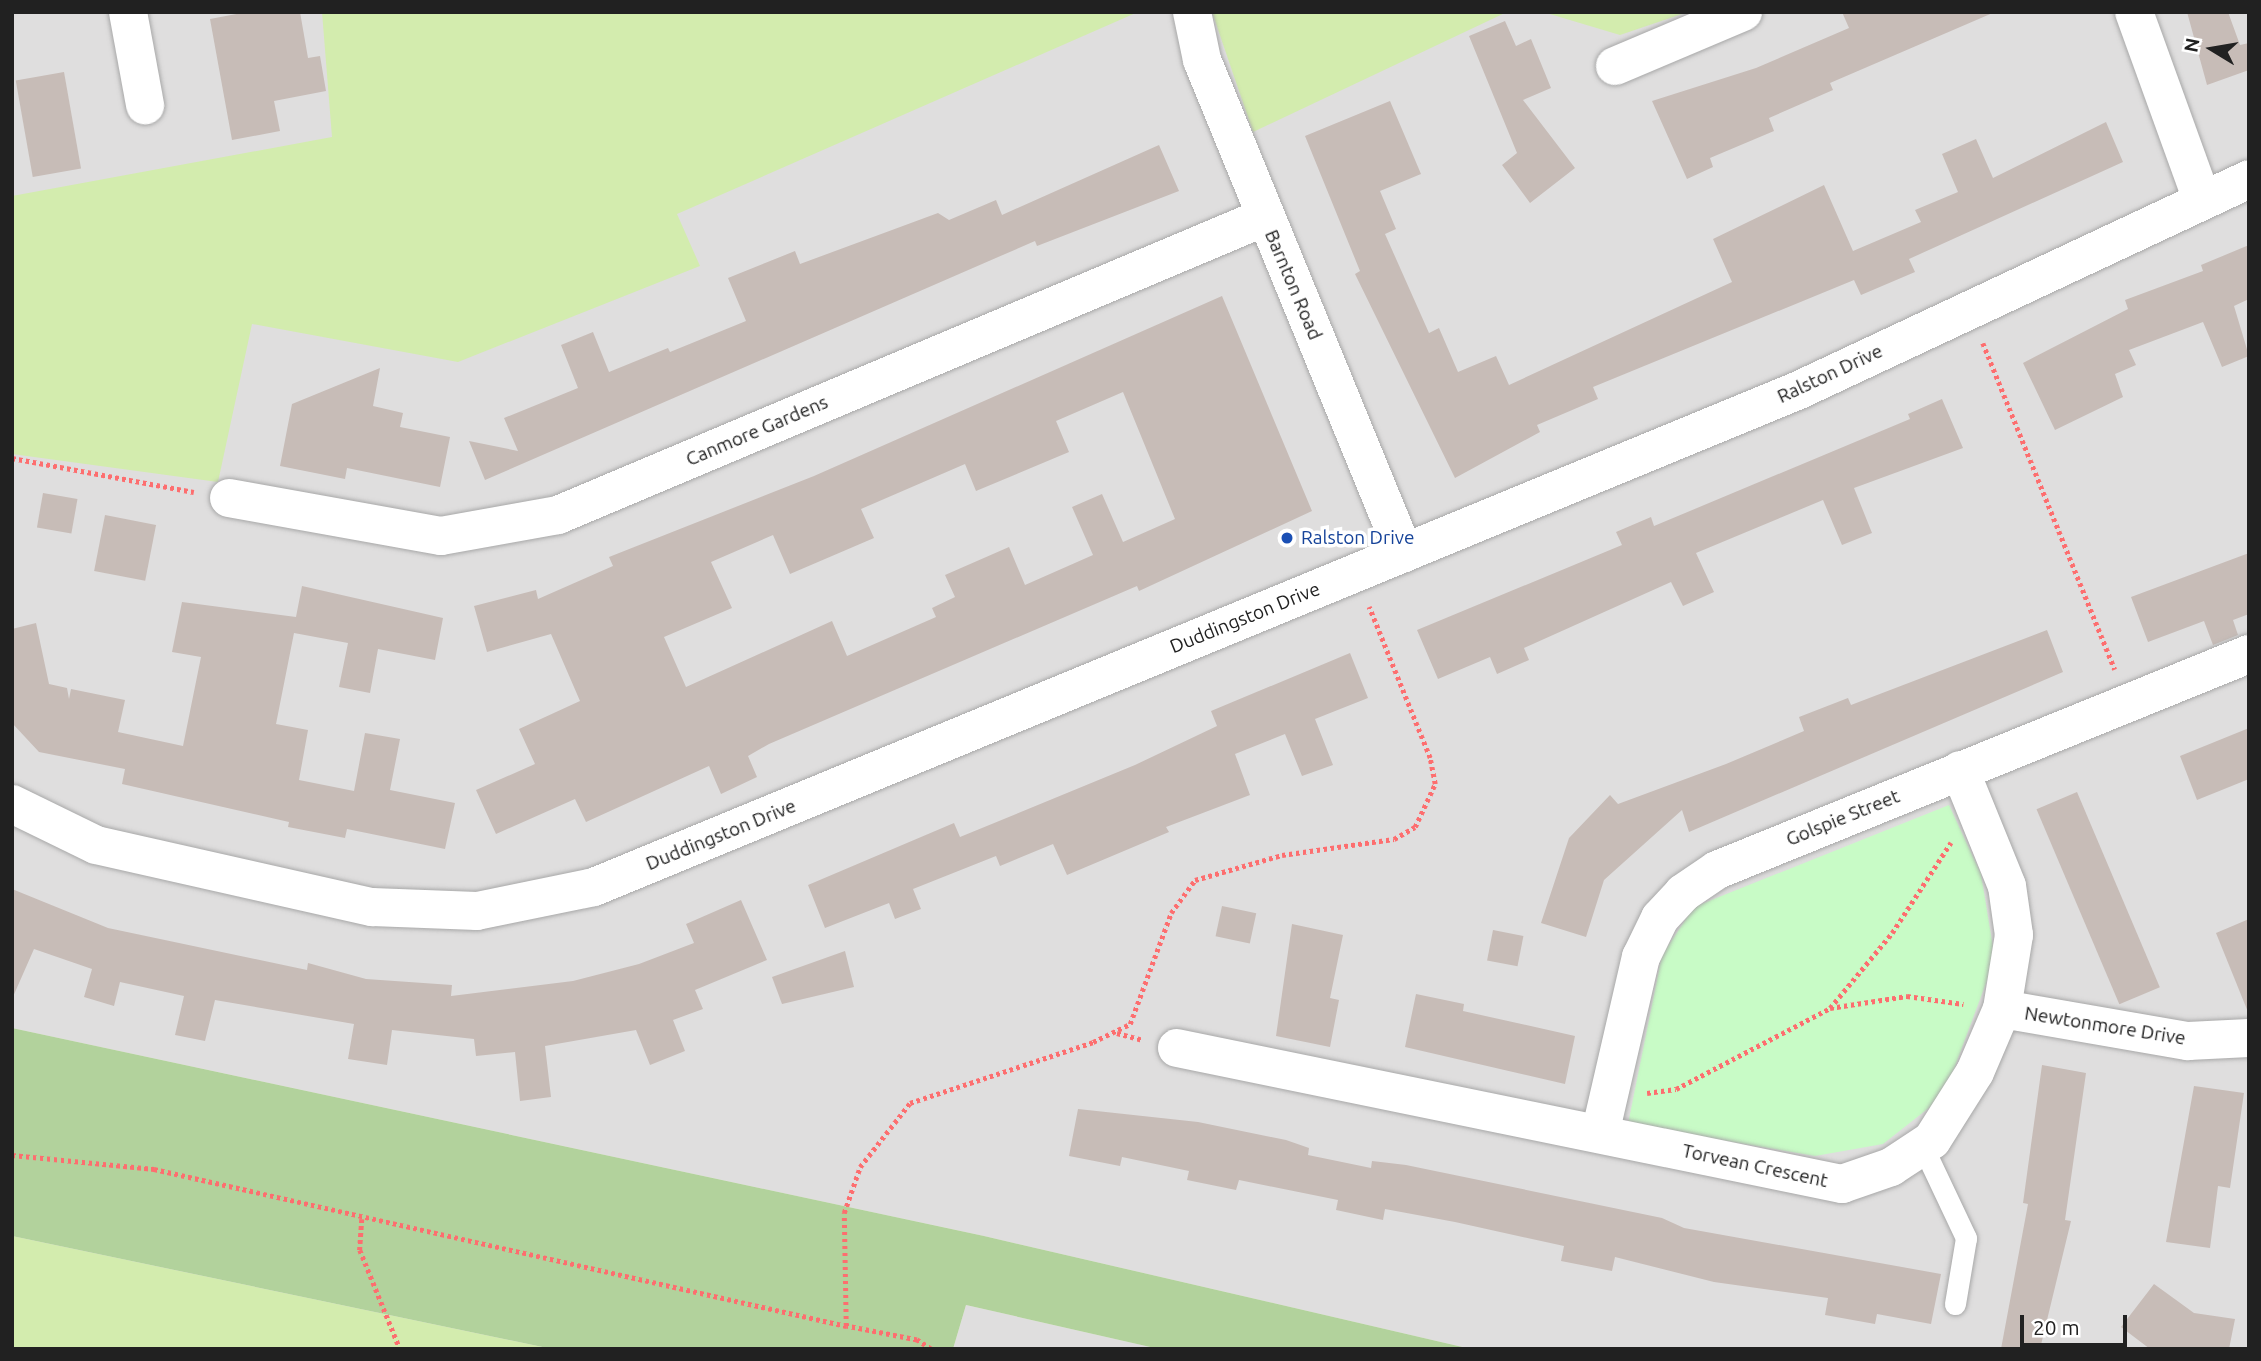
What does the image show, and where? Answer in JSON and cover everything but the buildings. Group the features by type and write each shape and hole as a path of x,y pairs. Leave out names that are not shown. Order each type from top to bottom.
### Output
{"street":[{"path":"128,12 145,105"},
{"name":"Barnton Road","path":"1192,12 1202,60 1404,553"},
{"path":"1615,66 1743,12"},
{"path":"2134,12 2202,200"},
{"name":"Ralston Drive","path":"1404,553 1797,391 2249,178"},
{"name":"Canmore Gardens","path":"229,498 441,536 558,515 1265,217"},
{"name":"Duddingston Drive","path":"12,804 96,845 214,873 372,907 477,911 594,887 1404,553"},
{"name":"Golspie Street","path":"1604,1117 1641,957 1660,918 1683,893 1717,870 2249,654"},
{"name":"Torvean Crescent","path":"1177,1048 1604,1117 1842,1184 1891,1167 1923,1147 1975,1072 2003,1009 2014,935 2007,886 1960,770"},
{"name":"Newtonmore Drive","path":"2003,1009 2188,1041 2249,1038"}],"lane":[{"path":"1923,1147 1966,1238 1955,1304"}],"path":[{"path":"1969,310 2129,702"},
{"path":"12,458 229,498"},
{"path":"846,1326 844,1213 860,1167 910,1103 1093,1042 1130,1024 1171,913 1195,880 1282,855 1394,839 1415,827 1435,783 1430,758 1355,572"},
{"path":"1830,1009 1892,933 1976,808"},
{"path":"1604,1117 1676,1089 1830,1009 1907,996 2003,1009"},
{"path":"12,1155 154,1169 362,1219 846,1326 917,1339 931,1349"},
{"path":"362,1219 360,1250 400,1349"}],"shaded area":[{"path":"12,12 2249,12 2249,1349 1471,1349 984,1236 12,1028"},
{"path":"966,1305 1159,1349 953,1349"}],"green space":[{"path":"322,12 1138,12 677,214 700,266 458,362 252,324 218,482 12,454 12,196 332,137"},
{"path":"1212,12 1507,12 1253,132"},
{"path":"1543,12 1688,12 1620,35"},
{"path":"1949,805 1981,874 1995,959 1944,1096 1883,1144 1815,1156 1628,1124 1662,955 1694,907"},
{"path":"12,1028 984,1236 1471,1349 1159,1349 966,1305 953,1349 552,1349 12,1236"},
{"path":"12,1236 552,1349 12,1349"}],"place":[{"name":"Ralston Drive","path":"1287,538"}]}
